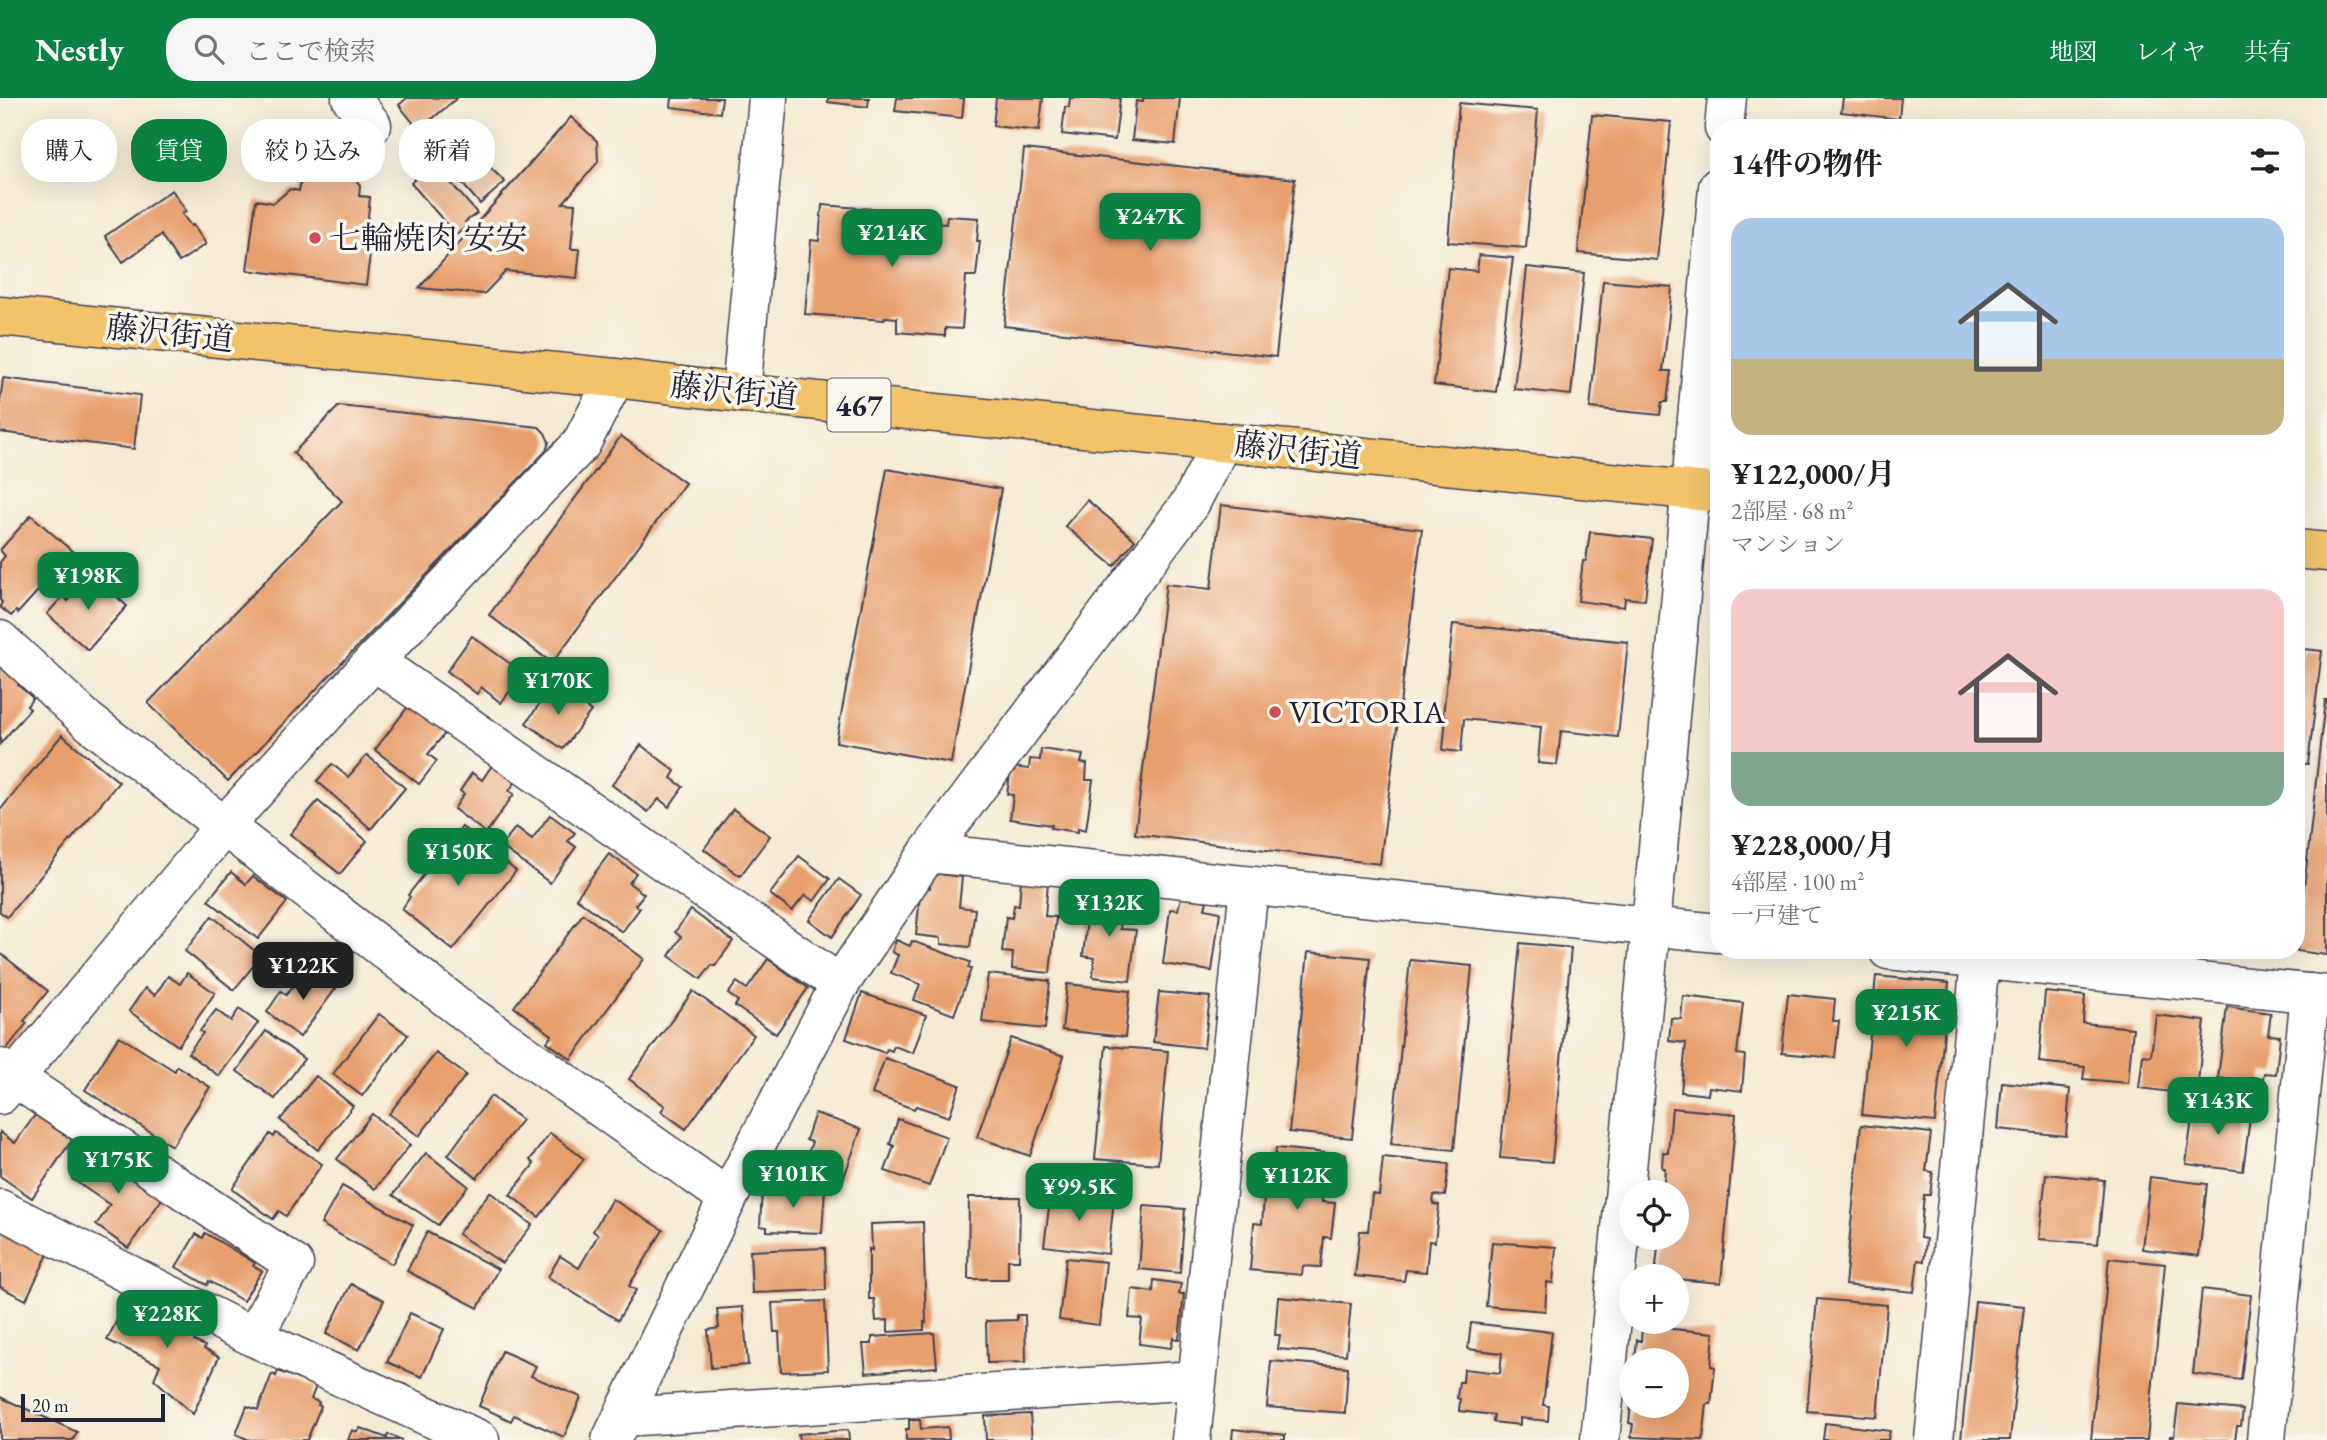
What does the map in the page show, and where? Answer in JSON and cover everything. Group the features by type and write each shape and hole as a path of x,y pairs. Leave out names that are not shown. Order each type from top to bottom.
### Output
{"highway":[{"name":"藤沢街道","path":"0,316 615,377 741,393 1704,491"},
{"path":"2305,550 2327,552"}],"street":[{"path":"741,393 768,98"},
{"path":"1725,119 1727,98"},
{"path":"1600,1440 1651,926 1704,491 1710,361"},
{"path":"253,1337 294,1264 5,1080 223,826 581,443 615,377"},
{"path":"617,1428 728,1198 840,984 928,853 1191,502 1222,442"},
{"path":"0,640 88,721 465,1012 728,1198"},
{"path":"374,662 840,984"},
{"path":"928,853 1710,932"},
{"path":"1191,1440 1249,886"},
{"path":"1971,959 2318,994 2266,1440"},
{"path":"1934,1440 1980,960"},
{"path":"0,1209 253,1337 480,1440"},
{"path":"617,1428 1196,1380"}],"building":[{"path":"407,98 457,98 432,119 410,119 399,105"},
{"path":"672,98 722,98 720,113 671,107"},
{"path":"828,98 869,98 868,107 828,102"},
{"path":"897,98 964,98 962,118 895,111"},
{"path":"996,98 1043,98 1039,131 993,126"},
{"path":"1070,98 1120,98 1115,140 1062,134 1065,107 1069,107"},
{"path":"1143,98 1180,98 1175,144 1132,140 1136,101 1143,102"},
{"path":"1843,98 1901,98 1899,119 1841,112"},
{"path":"1459,103 1538,110 1526,248 1448,242"},
{"path":"1592,115 1671,122 1657,260 1578,253"},
{"path":"571,117 597,141 598,162 563,203 575,204 571,249 580,249 577,278 506,271 484,294 419,288"},
{"path":"1024,149 1295,179 1276,357 1004,326"},
{"path":"495,172 505,182 480,204 461,182 495,182"},
{"path":"301,182 358,182 360,185 359,196 370,197 364,254 370,255 366,285 247,270 256,200 274,203 290,189 299,191"},
{"path":"450,182 477,213 465,222 468,225 456,235 411,183"},
{"path":"172,190 186,211 182,214 206,244 179,262 161,235 123,262 105,236"},
{"path":"822,205 886,210 885,219 946,224 947,216 979,218 977,241 980,241 976,276 966,276 962,329 945,328 945,336 897,332 897,318 885,317 884,320 805,314 811,240 819,241"},
{"path":"1479,255 1513,258 1496,392 1434,385 1448,268 1477,271"},
{"path":"1527,267 1584,273 1571,395 1514,389"},
{"path":"1603,281 1672,287 1663,371 1671,371 1667,402 1662,402 1660,415 1590,408"},
{"path":"3,378 140,395 134,449 0,432"},
{"path":"339,406 539,427 549,442 546,451 228,781 148,703 342,501 293,453"},
{"path":"621,436 685,483 552,663 489,615"},
{"path":"887,469 1001,489 951,763 836,742"},
{"path":"1087,500 1135,540 1114,566 1065,526"},
{"name":"VICTORIA","path":"1221,505 1422,529 1380,864 1135,834 1166,584 1211,589"},
{"path":"31,515 73,552 18,613 16,611 11,616 0,607 0,562 5,556 0,550"},
{"path":"1590,532 1652,539 1645,600 1625,598 1624,607 1578,601"},
{"path":"92,574 127,606 88,650 47,614 63,596 68,601"},
{"path":"1453,624 1628,642 1618,737 1561,731 1557,765 1538,763 1541,727 1464,719 1461,752 1443,750 1446,717 1443,716"},
{"path":"472,636 523,673 501,703 481,687 477,694 447,671"},
{"path":"2305,649 2322,651 2308,764 2305,764"},
{"path":"0,661 22,681 18,685 33,698 27,706 30,709 0,744"},
{"path":"554,684 591,711 563,749 526,723"},
{"path":"2327,700 2327,955 2305,952 2305,879"},
{"path":"410,704 447,731 428,754 437,761 419,784 375,750"},
{"path":"62,735 119,782 7,917 0,912 0,810"},
{"path":"641,745 675,771 671,778 683,787 669,807 659,799 648,812 612,785"},
{"path":"1041,749 1083,755 1081,763 1087,764 1086,780 1093,780 1086,830 1078,828 1078,832 1010,819 1013,795 1007,794 1011,767 1029,769 1030,759 1040,760"},
{"path":"367,755 405,788 371,829 317,781 332,764 348,777"},
{"path":"493,764 516,781 509,791 514,794 486,833 454,809 464,794 460,791 472,773 482,780"},
{"path":"318,801 367,841 340,874 290,834"},
{"path":"733,809 770,836 740,876 704,849"},
{"path":"550,815 575,833 568,841 576,847 550,883 501,846 516,827 532,839"},
{"path":"462,827 516,871 453,950 402,909 410,897 408,895"},
{"path":"609,854 636,873 629,883 644,894 635,905 640,908 622,932 576,898"},
{"path":"799,856 830,879 814,901 805,895 792,911 770,894"},
{"path":"231,872 246,884 253,876 287,902 258,939 208,900"},
{"path":"931,873 962,877 959,907 975,909 970,947 941,944 941,938 916,935 921,886 930,888"},
{"path":"839,879 861,895 832,937 809,920"},
{"path":"1021,879 1048,882 1045,916 1056,917 1050,973 1012,969 1013,953 1002,952 1006,917 1012,918 1014,905 1019,906"},
{"path":"1090,893 1124,897 1120,929 1136,930 1130,981 1093,977 1094,958 1083,956"},
{"path":"1181,897 1207,901 1205,909 1220,912 1212,971 1163,964 1170,909 1178,910"},
{"path":"691,910 733,941 715,966 712,965 701,979 669,956 681,937 675,932"},
{"path":"583,914 644,959 571,1059 547,1042 552,1035 514,1007"},
{"path":"212,916 261,956 234,990 185,951"},
{"path":"896,940 910,946 912,941 970,962 968,968 971,969 954,1015 914,1000 920,984 891,973 898,955 892,952"},
{"path":"1520,943 1571,948 1552,1162 1500,1158"},
{"path":"1308,952 1370,958 1352,1138 1289,1132"},
{"path":"0,953 48,991 4,1052 0,1050"},
{"path":"768,959 808,988 776,1034 735,1006 738,1001 728,994 737,982 747,989"},
{"path":"1410,960 1472,966 1454,1150 1391,1144"},
{"path":"316,967 339,984 300,1037 267,1012 281,991 286,995 296,982 302,986"},
{"path":"187,973 215,993 178,1046 129,1011 145,988 155,995 168,976 180,984"},
{"path":"988,974 1050,981 1045,1029 982,1022"},
{"path":"1876,976 1949,983 1935,1122 1862,1115"},
{"path":"1067,984 1130,991 1125,1037 1062,1030"},
{"path":"693,991 754,1035 686,1129 661,1111 665,1106 629,1079"},
{"path":"1159,992 1210,997 1204,1048 1153,1042"},
{"path":"2045,992 2085,996 2083,1023 2133,1028 2128,1083 2083,1079 2085,1067 2039,1062"},
{"path":"862,993 926,1015 913,1053 894,1046 892,1051 887,1049 885,1053 846,1039"},
{"path":"1788,994 1835,999 1833,1021 1839,1021 1835,1058 1782,1053"},
{"path":"1683,996 1743,1003 1737,1054 1745,1055 1742,1091 1709,1087 1708,1095 1681,1092 1686,1043 1669,1041 1671,1018 1681,1019"},
{"path":"2227,1007 2271,1013 2268,1035 2280,1036 2276,1074 2264,1073 2262,1084 2218,1078"},
{"path":"239,1009 258,1023 219,1076 188,1053 216,1010 231,1021"},
{"path":"379,1014 408,1035 362,1096 333,1074"},
{"path":"2156,1015 2205,1021 2197,1090 2181,1088 2180,1093 2139,1088 2143,1055 2151,1056"},
{"path":"266,1031 304,1059 275,1099 237,1071"},
{"path":"119,1036 175,1071 177,1066 210,1087 172,1146 85,1090"},
{"path":"1011,1038 1064,1056 1030,1156 977,1137"},
{"path":"1106,1046 1168,1051 1158,1164 1095,1159"},
{"path":"436,1053 466,1075 419,1136 389,1114"},
{"path":"885,1058 960,1085 949,1117 916,1106 914,1109 872,1094"},
{"path":"316,1076 353,1106 318,1150 280,1120"},
{"path":"2002,1082 2070,1089 2066,1136 1998,1129"},
{"path":"491,1096 522,1120 477,1178 448,1155"},
{"path":"2194,1103 2251,1110 2243,1171 2186,1164"},
{"path":"1672,1108 1736,1114 1721,1283 1689,1280 1689,1264 1656,1264 1658,1250 1689,1250 1689,1180 1664,1180 1663,1152 1668,1153"},
{"path":"815,1113 861,1129 843,1180 804,1165 812,1142 806,1140"},
{"path":"372,1114 410,1145 375,1189 337,1159"},
{"path":"35,1115 72,1140 32,1198 0,1176 0,1132 15,1143"},
{"path":"898,1119 947,1137 929,1186 885,1171 894,1146 890,1144"},
{"path":"1861,1125 1931,1133 1926,1171 1933,1172 1930,1195 1924,1195 1920,1238 1926,1239 1924,1261 1918,1260 1914,1292 1845,1285"},
{"path":"276,1133 322,1164 286,1216 279,1211 273,1219 232,1189 270,1134 274,1137"},
{"path":"550,1133 584,1159 539,1217 510,1195 534,1164 530,1160"},
{"path":"94,1146 164,1196 128,1248 96,1225 110,1205 72,1179"},
{"path":"1276,1148 1346,1155 1342,1192 1323,1190 1322,1202 1335,1203 1331,1238 1324,1237 1321,1267 1303,1266 1302,1275 1250,1270 1254,1223 1262,1224 1265,1185 1272,1186"},
{"path":"426,1153 468,1186 438,1225 393,1195"},
{"path":"1383,1157 1449,1164 1445,1196 1434,1195 1433,1204 1439,1205 1435,1242 1429,1241 1426,1272 1406,1270 1404,1281 1355,1276 1360,1231 1368,1231 1372,1194 1379,1195"},
{"path":"2046,1174 2104,1180 2098,1244 2039,1239"},
{"path":"2150,1177 2207,1184 2199,1256 2142,1249"},
{"path":"342,1186 413,1225 392,1264 321,1224"},
{"path":"768,1186 825,1189 822,1233 767,1231 767,1227 760,1226 762,1190 767,1190"},
{"path":"490,1192 532,1225 502,1263 458,1234"},
{"path":"1051,1193 1114,1200 1108,1254 1044,1246"},
{"path":"969,1197 1020,1197 1019,1260 1008,1260 1008,1279 968,1279"},
{"path":"612,1199 663,1230 629,1286 636,1290 618,1320 548,1277 560,1256 579,1268 598,1235 593,1231"},
{"path":"1144,1206 1185,1209 1180,1273 1139,1269"},
{"path":"923,1222 924,1330 888,1332 888,1320 876,1321 874,1299 869,1299 871,1224"},
{"path":"3,1228 50,1250 26,1300 0,1287 0,1234"},
{"path":"427,1232 498,1269 478,1308 407,1271"},
{"path":"205,1233 255,1263 253,1266 262,1271 243,1301 209,1281 207,1285 176,1267 196,1234 203,1238"},
{"path":"1492,1242 1556,1247 1553,1283 1547,1282 1545,1311 1486,1306"},
{"path":"825,1248 826,1290 752,1293 750,1251"},
{"path":"1066,1258 1106,1262 1099,1325 1059,1320"},
{"path":"2109,1258 2165,1264 2147,1440 2091,1440"},
{"path":"1154,1280 1181,1284 1179,1294 1184,1294 1179,1339 1173,1338 1171,1348 1139,1344 1142,1319 1129,1318 1132,1289 1153,1292"},
{"path":"351,1284 384,1300 359,1350 326,1334"},
{"path":"2202,1289 2251,1295 2241,1380 2193,1374"},
{"path":"134,1296 200,1327 194,1341 219,1357 193,1414 154,1379 160,1365 107,1340 120,1314 125,1315"},
{"path":"1278,1297 1351,1304 1346,1355 1278,1349 1280,1335 1275,1335"},
{"path":"1817,1299 1887,1305 1877,1417 1807,1411"},
{"path":"825,1301 828,1370 781,1372 779,1332 774,1332 772,1303"},
{"path":"1975,1301 2024,1306 2010,1440 1961,1440"},
{"path":"743,1307 748,1365 711,1368 708,1330 719,1328 717,1309"},
{"path":"410,1313 444,1329 422,1377 387,1362"},
{"path":"1017,1315 1025,1315 1026,1362 987,1363 986,1321 1017,1320"},
{"path":"1471,1323 1552,1332 1543,1405 1549,1406 1548,1421 1520,1418 1520,1425 1493,1422 1494,1415 1459,1411 1460,1399 1457,1398 1464,1369 1500,1373 1502,1353 1468,1349"},
{"path":"1689,1331 1714,1333 1711,1366 1715,1367 1703,1440 1631,1437 1633,1424 1629,1423 1630,1418 1689,1418 1689,1348 1636,1348 1637,1340 1641,1341 1641,1334 1689,1334"},
{"path":"934,1333 937,1367 866,1373 863,1344 872,1344 872,1337"},
{"path":"502,1351 536,1366 531,1376 581,1397 564,1437 514,1415 511,1421 479,1406"},
{"path":"1271,1361 1348,1367 1345,1413 1267,1407"},
{"path":"278,1371 316,1386 311,1399 319,1402 318,1405 321,1406 307,1440 249,1440 236,1434 247,1406 258,1410 272,1374 276,1376"},
{"path":"0,1397 77,1432 73,1440 0,1440"},
{"path":"2178,1404 2243,1410 2241,1426 2237,1426 2235,1440 2169,1440 2170,1436 2174,1436"},
{"path":"1030,1414 1032,1440 986,1440 985,1416"},
{"path":"909,1420 920,1420 921,1429 948,1427 949,1440 906,1440"},
{"path":"1825,1423 1890,1431 1888,1440 1823,1440"},
{"path":"360,1428 387,1438 388,1434 402,1440 348,1440 352,1430 358,1432"},
{"path":"1233,1429 1285,1435 1285,1440 1232,1440"},
{"path":"848,1430 849,1440 799,1440 798,1434"}],"place":[{"name":"七輪焼肉 安安","path":"315,238"},
{"name":"VICTORIA","path":"1275,712"}]}
